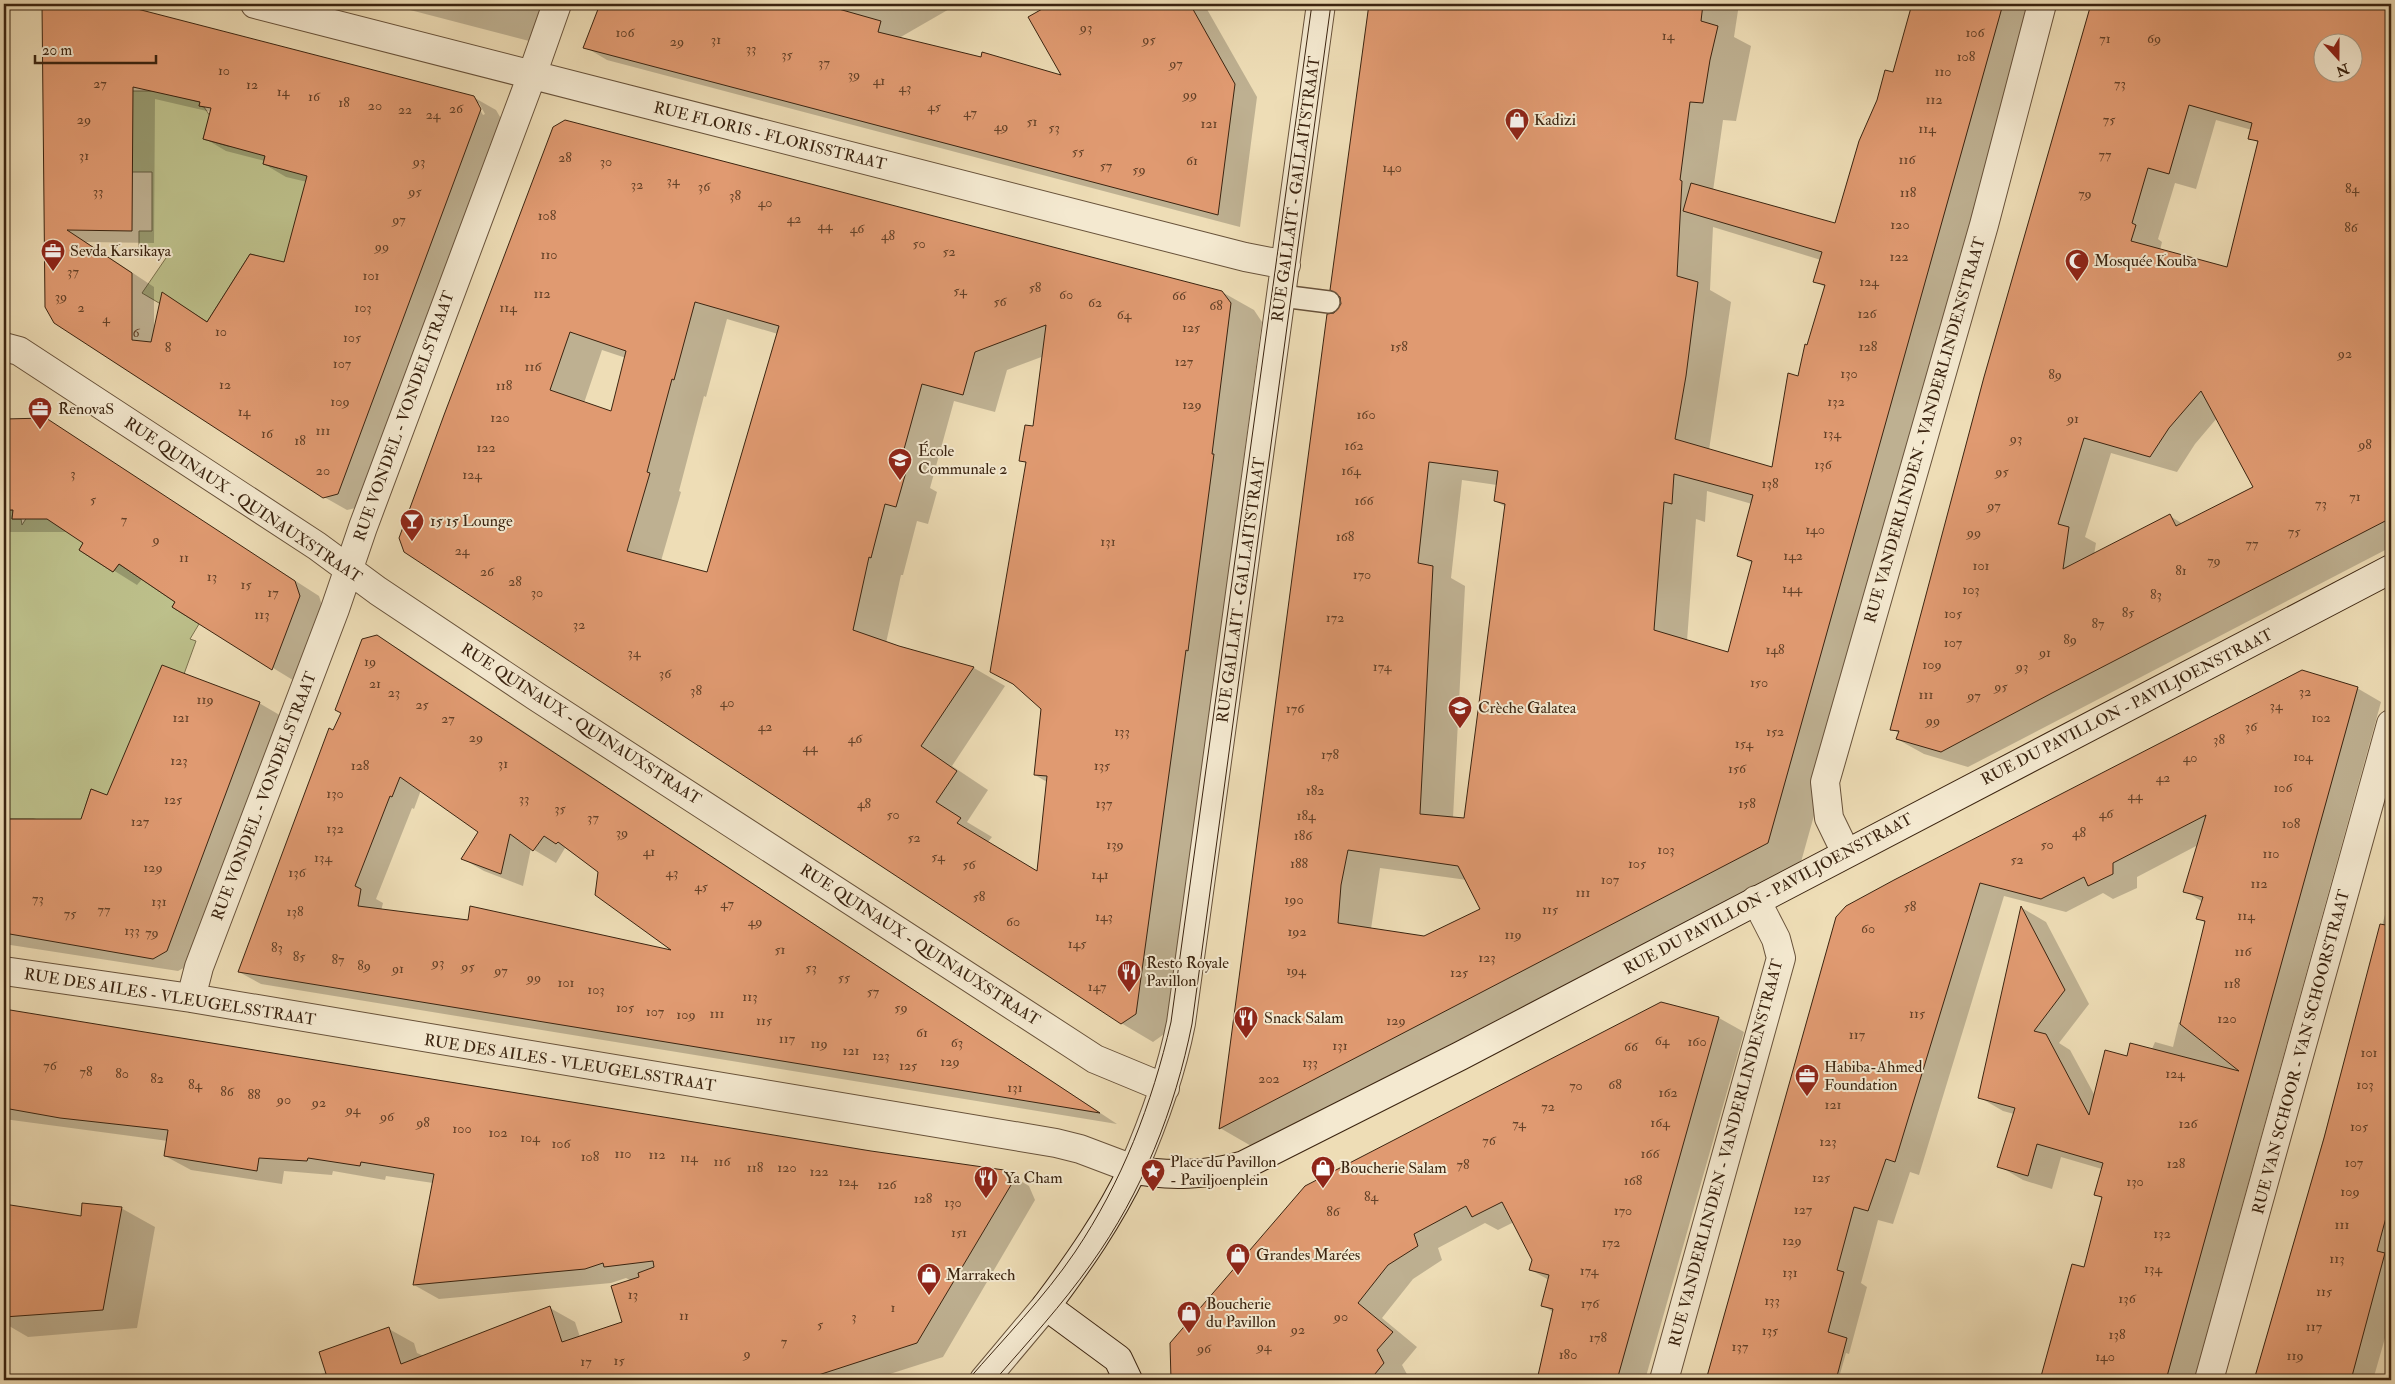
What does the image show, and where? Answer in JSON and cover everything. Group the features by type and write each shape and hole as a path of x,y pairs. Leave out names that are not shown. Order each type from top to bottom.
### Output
{"street":[{"name":"RUE FLORIS - FLORISSTRAAT","path":"255,4 1245,257 1286,264"},
{"name":"RUE VONDEL - VONDELSTRAAT","path":"191,998 199,967 335,609 348,569 532,76 557,4"},
{"name":"RUE GALLAIT - GALLAITSTRAAT","path":"1132,1169 1151,1129 1165,1088 1174,1058 1185,1000 1321,4"},
{"name":"RUE VANDERLINDEN - VANDERLINDENSTRAAT","path":"1846,853 1829,818 1825,782 1984,226 2042,4"},
{"name":"RUE QUINAUX - QUINAUXSTRAAT","path":"4,347 19,351 317,546 546,703 1095,1059 1165,1088"},
{"name":"RUE DU PAVILLON - PAVILJOENSTRAAT","path":"1132,1169 1143,1172 1201,1173 1225,1171 1244,1165 1460,1056 2391,569"},
{"name":"RUE VAN SCHOOR - VAN SCHOORSTRAAT","path":"2209,1380 2391,724"},
{"name":"RUE VANDERLINDEN - VANDERLINDENSTRAAT","path":"1664,1380 1782,958 1776,939 1756,900"},
{"name":"RUE DES AILES - VLEUGELSSTRAAT","path":"4,971 191,998 1056,1143 1080,1149 1132,1169"},
{"path":"984,1380 1046,1306 1083,1257 1116,1204 1132,1169"},
{"path":"1046,1306 1118,1359 1128,1380"}],"lane":[{"path":"1282,296 1329,302"}],"green space":[{"path":"124,91 156,91 200,102 199,106 204,107 210,116 203,139 228,146 267,149 263,164 278,168 283,149 312,158 323,274 250,254 207,322 176,302 171,310 142,293 168,255 139,255 139,231 152,231 152,172 125,172"},
{"path":"32,509 84,542 79,550 113,572 119,564 175,602 172,607 199,624 190,639 196,641 184,674 122,802 91,789 86,805 109,813 103,829 33,819 4,819 4,510 13,510 12,519 21,519 22,525"}],"building":[{"path":"42,4 118,4 474,96 481,109 338,494 323,498 54,323 45,307","holes":["133,87 200,102 199,106 211,108 203,139 265,156 263,164 307,176 284,262 250,254 207,322 162,292 151,342 132,340 132,273 67,230 132,231"]},
{"path":"600,4 821,4 881,21 878,32 981,57 982,52 1061,75 1028,17 1051,4 1190,4 1235,84 1218,215 583,48"},
{"path":"1369,4 1703,4 1701,21 1718,26 1703,103 1690,102 1680,180 1682,181 1677,276 1698,282 1686,376 1675,439 1772,467 1788,373 1798,376 1805,344 1807,345 1825,285 1813,282 1822,252 1683,211 1691,183 1835,223 1859,141 1877,100 1885,70 1893,72 1912,4 2003,4 1768,843 1219,1129 1327,314 1334,313 1341,304 1340,297 1330,290","holes":["1429,462 1498,471 1494,501 1505,504 1464,818 1420,814 1433,566 1418,563","1674,474 1753,495 1737,556 1752,561 1728,652 1654,630 1664,502 1672,504","1348,850 1458,866 1480,909 1424,936 1338,923 1341,885"]},
{"path":"2091,4 2391,4 2391,518 1941,752 1896,739 1899,731 1890,730 1984,377","holes":["2189,105 2252,123 2248,139 2258,141 2227,267 2131,241 2136,225 2132,223 2148,168 2169,174","2201,391 2253,487 2176,526 2170,514 2063,569 2069,527 2058,524 2084,438 2150,457 2169,428"]},
{"path":"565,120 1222,291 1231,303 1212,454 1214,454 1188,651 1186,650 1136,1014 1121,1024 404,552 399,538 553,127","holes":["695,302 779,326 707,572 627,551 650,473 647,472 672,379 674,380","1046,325 1033,426 1025,425 1019,461 1026,462 990,672 1013,684 1041,709 1034,775 1047,776 1037,871 957,823 961,818 936,802 957,771 921,746 974,667 899,646 853,630 869,557 871,558 885,504 896,507 906,472 898,471 922,384 963,395 975,352","570,332 626,351 611,411 550,390"]},
{"path":"46,418 295,581 300,596 272,670 172,607 175,602 119,564 113,572 79,550 83,543 47,519 12,519 13,510 4,510 4,419"},
{"path":"377,635 1100,1113 238,972 329,728 333,730 341,713 335,710 362,639","holes":["400,777 478,832 461,859 501,874 510,834 533,851 544,836 556,844 558,842 598,872 595,895 671,950 470,906 468,920 358,906 361,889 355,886 390,796 392,797"]},
{"path":"162,665 260,702 167,951 153,959 4,933 4,819 81,819 91,789 107,795"},
{"path":"2302,670 2358,687 2166,1380 2040,1380 2072,1264 2084,1267 2102,1197 2094,1195 2103,1163 2037,1144 2028,1176 1997,1167 2015,1108 1978,1098 2021,906 2065,990 2034,1031 2046,1034 2089,1115 2105,1050 2127,1056 2130,1043 2239,1071 2180,1024 2205,921 2196,919 2203,897 2183,892 2206,815 2113,863 2113,874 2088,886 2084,877 2041,899 1980,883 1895,1162 1886,1159 1868,1211 1854,1207 1837,1270 1844,1272 1828,1332 1847,1338 1836,1380 1706,1380 1836,917 1846,906 1894,880"},
{"path":"2380,924 2391,926 2391,1199 2377,1251 2385,1253 2351,1380 2254,1380 2324,1138"},
{"path":"1661,1002 1719,1017 1617,1380 1537,1380 1553,1309 1541,1306 1549,1275 1529,1270 1532,1260 1502,1202 1472,1217 1466,1206 1414,1234 1418,1246 1388,1265 1358,1303 1393,1332 1377,1350 1384,1363 1370,1380 1171,1380 1170,1343 1305,1186"},
{"path":"4,1009 871,1151 1004,1170 1011,1185 917,1343 803,1380 328,1380 319,1352 389,1327 401,1364 550,1306 562,1342 622,1322 611,1286 639,1277 638,1273 654,1267 653,1261 604,1267 603,1263 585,1269 413,1285 434,1174 361,1162 360,1166 308,1158 307,1161 259,1158 257,1171 164,1156 168,1130 60,1118 4,1108"},
{"path":"82,1203 122,1207 103,1310 4,1317 4,1204 81,1216"}],"tram line":[{"path":"968,1380 1050,1286 1092,1225 1134,1142 1155,1083 1171,1022 1312,4"},
{"path":"995,1380 1080,1279 1109,1237 1141,1179 1154,1149 1166,1119 1185,1056 1192,1024 1331,4"}],"place":[{"name":"Kadizi","path":"1517,141"},
{"name":"Sevda Karsikaya","path":"53,272"},
{"name":"Mosquée Kouba","path":"2077,282"},
{"name":"RenovaS","path":"40,430"},
{"name":"École Communale 2","path":"900,481"},
{"name":"15 15 Lounge","path":"412,542"},
{"name":"Crèche Galatea","path":"1460,729"},
{"name":"Resto Royale Pavillon","path":"1129,993"},
{"name":"Snack Salam","path":"1246,1039"},
{"name":"Habiba-Ahmed Foundation","path":"1807,1097"},
{"name":"Boucherie Salam","path":"1323,1189"},
{"name":"Place du Pavillon - Paviljoenplein","path":"1153,1192"},
{"name":"Ya Cham","path":"986,1199"},
{"name":"Grandes Marées","path":"1238,1276"},
{"name":"Marrakech","path":"929,1296"},
{"name":"Boucherie du Pavillon","path":"1189,1334"}]}
